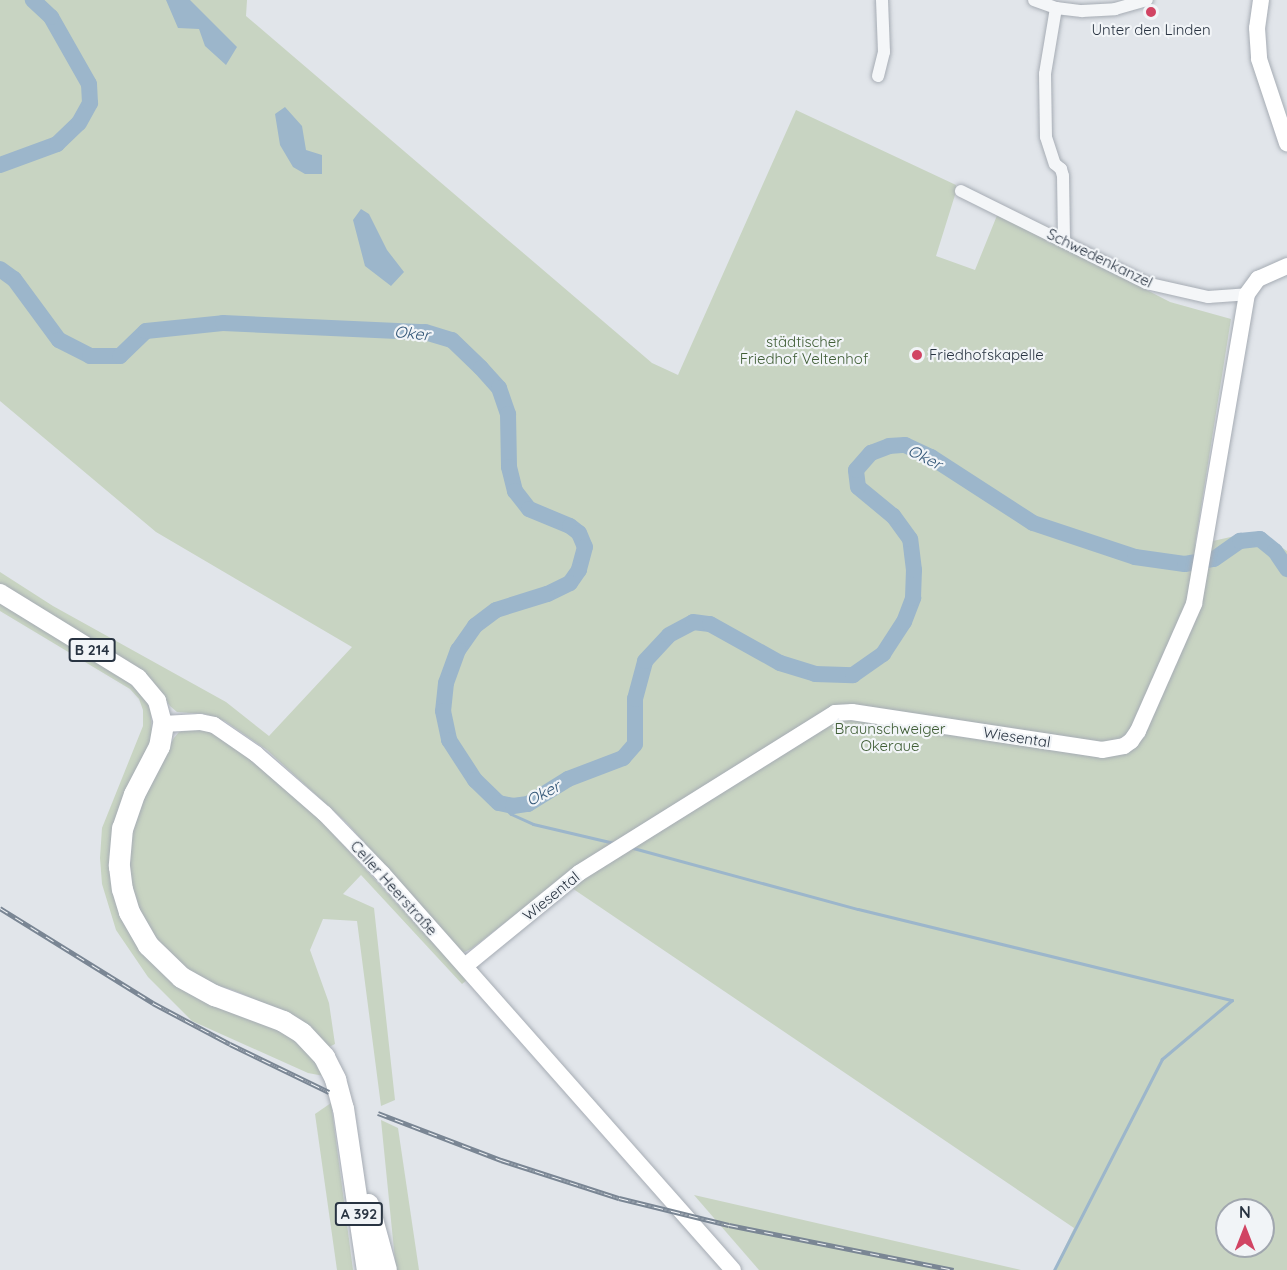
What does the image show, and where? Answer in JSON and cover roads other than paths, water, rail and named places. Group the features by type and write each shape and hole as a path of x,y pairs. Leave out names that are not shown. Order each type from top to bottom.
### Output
{"highway":[{"path":"163,724 159,746 134,794 122,828 119,866 122,889 129,912 148,945 181,978 214,995 283,1021 302,1034 318,1050 329,1066 339,1092 352,1157 367,1198 379,1268"}],"main road":[{"name":"B 214","path":"0,593 144,682 157,701 163,724"}],"street":[{"path":"878,76 884,52 882,0"},
{"path":"1034,0 1056,8 1082,11 1115,9 1147,0"},
{"path":"1261,0 1257,28 1259,59 1287,143"},
{"path":"1056,8 1045,74 1046,137 1054,164 1061,169 1063,176 1064,242"},
{"name":"Schwedenkanzel","path":"961,191 1130,276 1162,288 1208,297 1247,294"},
{"path":"1247,294 1258,279 1287,266"},
{"name":"Wiesental","path":"465,966 579,873 835,713 852,712 1102,750 1124,746 1138,731 1189,618 1198,583 1247,294"},
{"name":"Celler Heerstraße","path":"163,724 200,722 214,725 264,760 345,835 465,966 733,1270"}],"water":[{"path":"166,0 190,0 237,47 226,65 205,46 199,29 178,28"},
{"path":"285,107 302,126 306,150 322,155 322,174 305,174 293,167 280,145 275,114"},
{"path":"361,209 369,214 387,250 404,272 391,286 365,266 353,220"}],"waterway":[{"name":"Oker","path":"0,165 57,144 79,123 90,103 89,84 51,17 33,0"},
{"name":"Oker","path":"0,269 14,279 59,340 90,356 120,356 146,331 223,323 425,332 452,340 481,368 499,388 508,414 509,467 515,491 529,509 570,526 579,533 585,547 579,570 570,583 547,594 496,610 475,626 458,650 446,683 443,711 449,740 475,780 499,803 513,806 528,804 568,779 623,758 635,744 635,699 645,661 669,635 693,622 710,624 780,663 815,674 853,675 883,654 904,622 913,598 914,570 910,539 893,516 858,487 856,470 871,453 889,446 905,445 931,457 1033,523 1135,557 1185,564 1214,559 1240,541 1260,539 1275,551 1287,569"},
{"path":"499,803 511,814 533,824 614,843"},
{"path":"633,848 858,909 1232,1000 1162,1059 1054,1270"}],"railway":[{"path":"0,908 153,1003 230,1044 329,1092"},
{"path":"378,1113 501,1160 619,1198 729,1225 954,1270"}],"place":[{"name":"Unter den Linden","path":"1151,12"},
{"name":"Friedhofskapelle","path":"917,355"}],"park label":[{"name":"städtischer Friedhof Veltenhof","path":"804,350"},
{"name":"Braunschweiger Okeraue","path":"890,736"}]}
